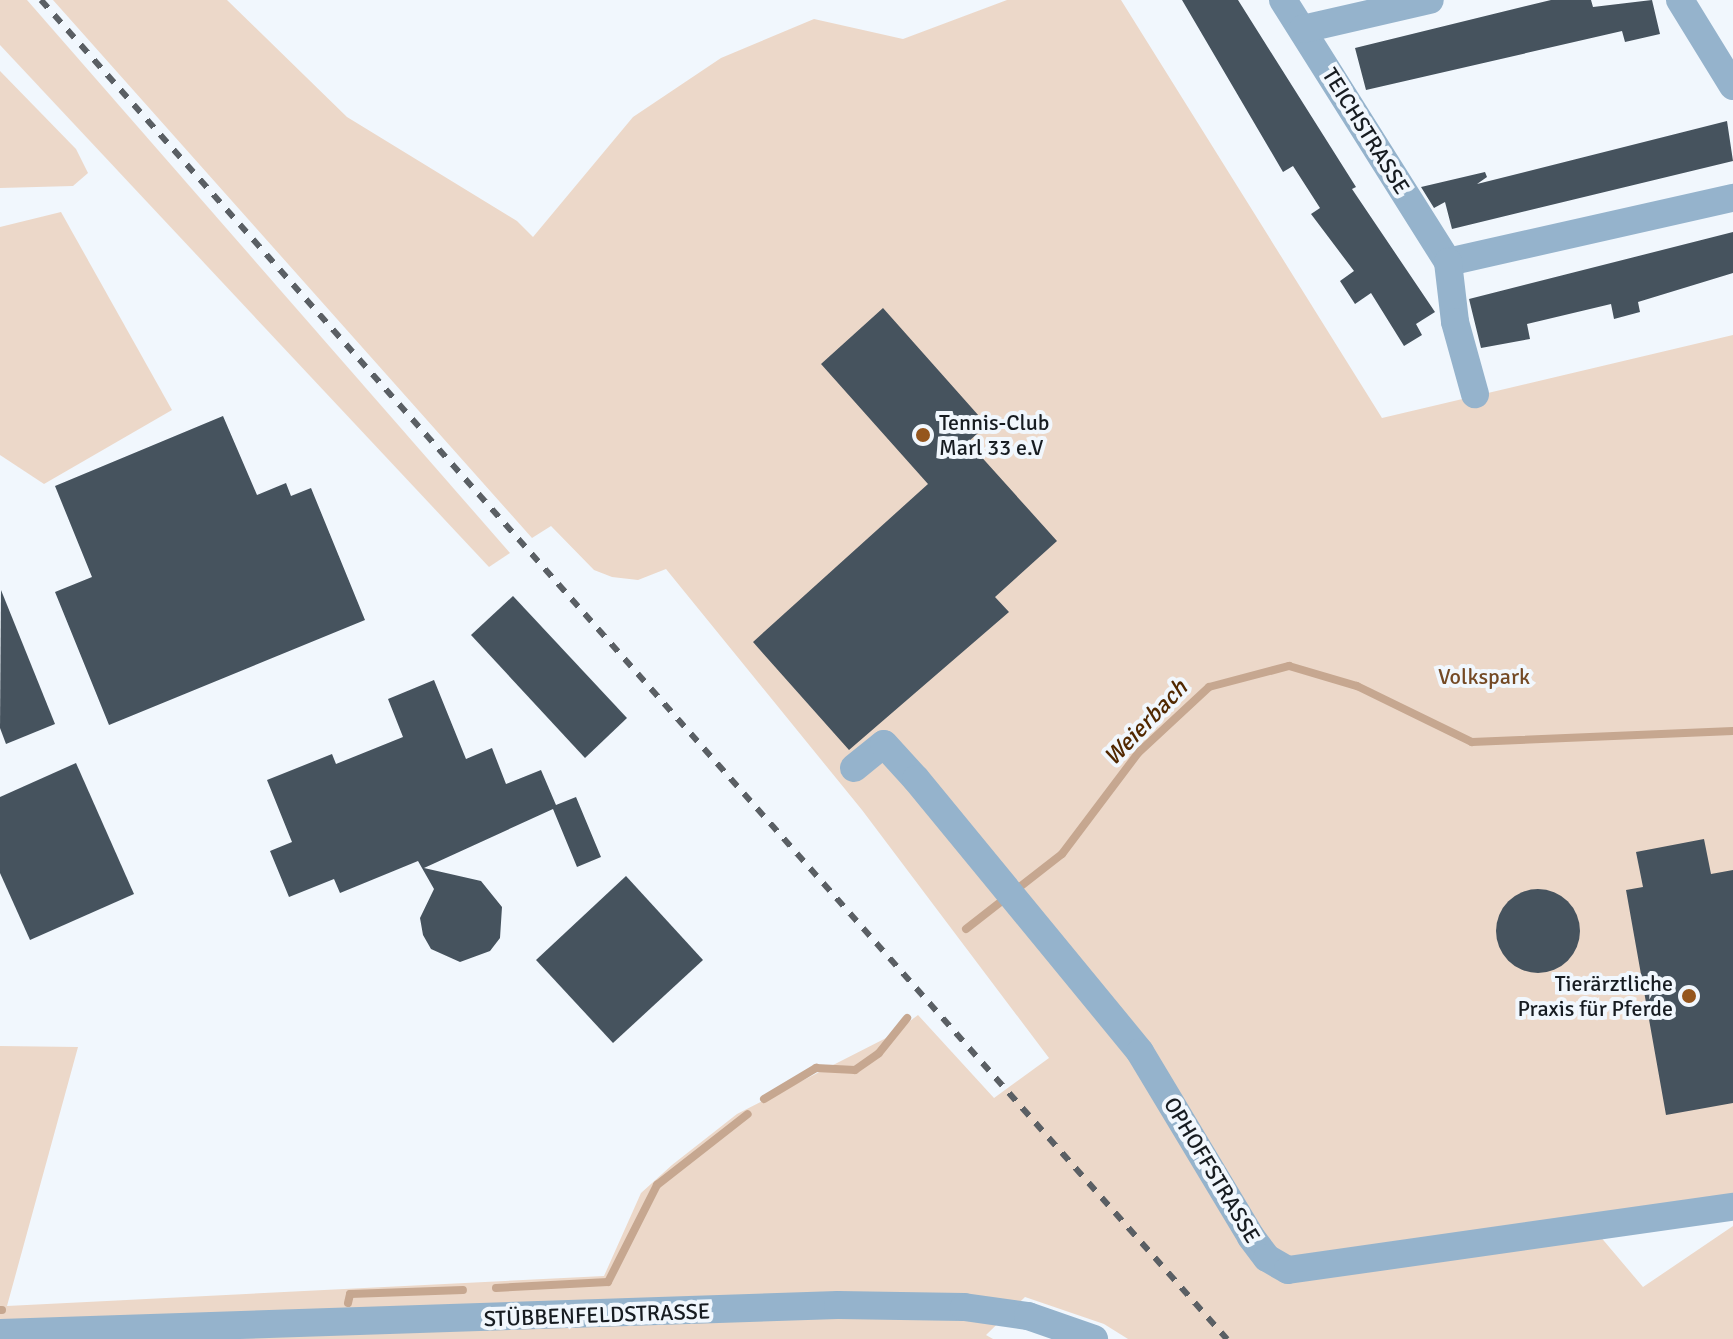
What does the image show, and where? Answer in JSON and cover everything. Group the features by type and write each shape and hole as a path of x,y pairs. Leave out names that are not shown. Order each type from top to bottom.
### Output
{"street":[{"name":"TEICHSTRASSE","path":"1283,0 1448,262 1455,322 1475,394"},
{"path":"1303,29 1430,0"},
{"path":"1680,0 1733,86"},
{"path":"1448,262 1733,198"},
{"name":"OPHOFFSTRASSE","path":"854,768 884,744 1140,1052 1251,1237 1267,1258 1288,1270 1733,1207"},
{"name":"STÜBBENFELDSTRASSE","path":"0,1333 838,1305 964,1307 1028,1316 1094,1339"}],"green space":[{"path":"0,0 27,0 510,553 489,567 0,45"},
{"name":"Volkspark","path":"53,0 227,0 347,117 517,221 533,237 633,117 721,58 814,19 903,39 1007,0 1121,0 1382,418 1733,335 1733,1199 1599,1235 1643,1287 1733,1226 1733,1339 1128,1339 1104,1324 1025,1297 986,1335 993,1339 0,1339 0,1046 78,1047 7,1306 604,1276 641,1193 672,1165 737,1114 890,1036 918,1015 994,1098 1049,1058 862,810 666,569 638,580 612,577 594,570 551,526 532,538"},
{"path":"0,71 76,149 88,173 73,186 0,188"},
{"path":"61,212 172,410 44,484 0,455 0,227"}],"building":[{"path":"1182,0 1238,0 1356,187 1352,189 1435,312 1416,324 1422,335 1404,346 1371,293 1355,304 1340,281 1354,271 1311,214 1320,208 1293,166 1283,172"},
{"path":"1551,0 1591,0 1593,7 1652,0 1660,34 1625,42 1622,31 1366,90 1355,48"},
{"path":"1727,121 1733,161 1452,229 1445,202 1434,208 1421,187 1485,172 1487,177 1477,184"},
{"path":"1733,232 1733,273 1638,302 1640,312 1614,319 1611,304 1527,324 1530,339 1481,348 1469,299"},
{"path":"883,308 987,425 968,442 1057,541 995,597 1009,612 849,750 753,642 928,484 821,364"},
{"path":"223,416 257,495 286,483 291,496 311,488 365,620 109,725 55,592 92,577 55,486"},
{"path":"1,590 55,724 6,744 0,728"},
{"path":"513,596 627,718 585,758 471,635"},
{"path":"434,680 466,759 492,748 506,784 541,770 556,805 576,797 601,857 577,867 553,809 424,868 481,881 502,907 500,938 490,951 460,962 431,949 423,935 420,918 434,889 418,861 340,893 334,879 289,897 270,851 292,842 267,780 332,754 336,764 403,737 388,699"},
{"path":"76,763 134,894 30,940 0,873 0,797"},
{"name":"Tierärztliche Praxis für Pferde","path":"1704,839 1711,874 1733,870 1733,1103 1666,1115 1626,890 1643,887 1636,852"},
{"path":"626,876 703,960 613,1043 536,960"},
{"path":"1538,889 1554,892 1573,908 1580,931 1577,947 1561,966 1538,973 1522,970 1503,954 1496,931 1499,915 1515,896"}],"waterway":[{"name":"Weierbach","path":"966,929 1062,854 1138,753 1209,687 1289,666 1357,686 1472,742 1733,731"},
{"name":"Weierbach","path":"764,1099 816,1068 855,1070 879,1053 907,1018"},
{"name":"Weierbach","path":"496,1288 608,1282 657,1185 748,1114"},
{"name":"Weierbach","path":"348,1303 350,1294 463,1290"}],"railway":[{"path":"41,0 1227,1339"}],"place":[{"name":"Tennis-Club Marl 33 e.V","path":"923,435"},
{"name":"Tierärztliche Praxis für Pferde","path":"1689,996"}]}
